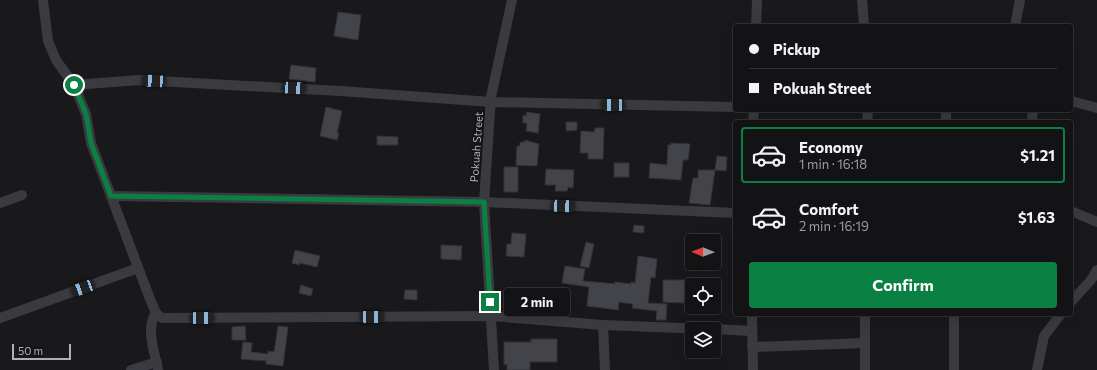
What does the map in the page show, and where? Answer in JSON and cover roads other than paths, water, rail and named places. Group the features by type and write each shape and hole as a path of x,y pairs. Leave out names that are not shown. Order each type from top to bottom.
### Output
{"street":[{"path":"44,0 48,40 56,60 74,85 86,114 91,143 156,313 162,318 491,316 685,328"},
{"name":"Pokuah Street","path":"494,370 484,202 491,102 512,0"},
{"path":"756,24 757,0"},
{"path":"862,0 864,24"},
{"path":"1015,24 1020,0"},
{"path":"74,85 139,80 340,90 491,102 733,107"},
{"path":"1073,102 1097,108"},
{"path":"0,203 22,195"},
{"path":"111,196 484,202 733,213"},
{"path":"1073,211 1097,222"},
{"path":"0,318 138,268"},
{"path":"1073,300 1097,270"},
{"path":"131,370 158,366 151,324 152,318 156,313"},
{"path":"752,316 753,370"},
{"path":"865,316 865,370"},
{"path":"954,316 954,370"},
{"path":"1037,370 1044,336 1059,316"},
{"path":"602,324 605,370"},
{"path":"721,329 752,331"},
{"path":"752,347 865,343"}]}
